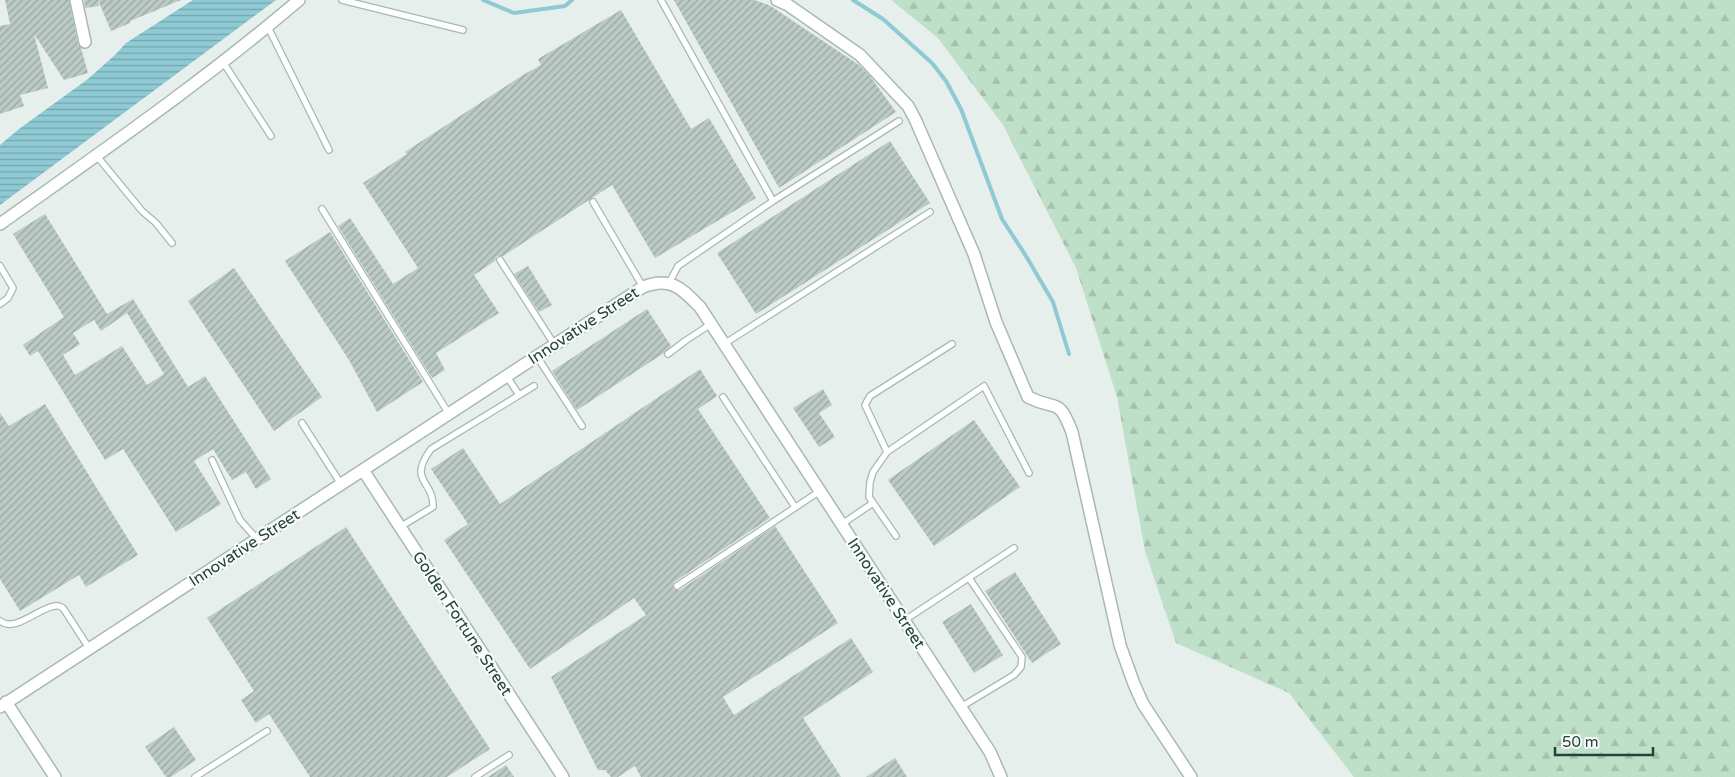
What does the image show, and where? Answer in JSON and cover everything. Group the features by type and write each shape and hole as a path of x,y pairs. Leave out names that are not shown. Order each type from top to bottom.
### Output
{"street":[{"path":"76,0 85,42"},
{"path":"0,224 223,62 299,0"},
{"path":"777,0 788,5 860,55 908,106 912,113 974,254 996,322 1028,397 1040,403 1058,406 1065,414 1072,432 1120,645 1143,704 1191,777"},
{"name":"Innovative Street","path":"3,704 643,286 655,282 669,283 686,293 700,307 990,752 1001,777"},
{"name":"Golden Fortune Street","path":"363,470 563,777"},
{"path":"3,704 55,777"}],"lane":[{"path":"342,0 464,30"},
{"path":"662,0 773,201"},
{"path":"268,27 329,150"},
{"path":"223,62 271,136"},
{"path":"669,283 678,266 773,201 899,121"},
{"path":"96,156 142,211 156,223 172,243"},
{"path":"594,202 643,286"},
{"path":"322,209 448,414"},
{"path":"724,344 930,212"},
{"path":"500,260 554,344"},
{"path":"0,266 13,288 8,298 0,304"},
{"path":"668,354 711,324"},
{"path":"887,452 865,405 870,396 952,344"},
{"path":"536,355 582,426"},
{"path":"506,375 519,395"},
{"path":"400,527 433,507 433,498 421,479 422,461 430,449 534,386"},
{"path":"896,536 869,497 873,472 887,452 984,386 1029,474"},
{"path":"723,397 795,508"},
{"path":"302,422 341,484"},
{"path":"212,460 240,520 256,538"},
{"path":"677,586 820,491"},
{"path":"842,524 874,503"},
{"path":"905,620 1014,548"},
{"path":"961,707 1014,675 1022,666 1022,657 969,578"},
{"path":"0,621 4,624 13,624 56,606 63,608 89,648"},
{"path":"195,777 267,731"},
{"path":"475,777 509,755"}],"green space":[{"path":"891,0 1735,0 1735,777 1354,777 1289,693 1176,643 1145,551 1117,397 1076,268 1003,125 938,38"}],"water":[{"path":"193,0 276,0 0,205 0,145 88,79 126,43"}],"building":[{"path":"5,0 69,0 78,44 81,48 88,73 64,80 34,34 48,88 20,95 24,106 0,114 0,26 10,24"},
{"path":"84,0 98,0 99,6 85,8"},
{"path":"98,0 181,0 111,31"},
{"path":"674,0 754,0 769,5 859,65 870,76 896,112 779,188"},
{"path":"621,10 691,129 709,118 756,198 655,258 612,185 503,256 497,256 495,261 474,275 499,313 436,353 445,370 432,378 338,226 350,218 393,284 418,268 363,183 407,154 405,152 541,65 538,59"},
{"path":"890,141 930,203 756,314 717,253"},
{"path":"45,214 107,314 133,299 188,387 205,376 271,479 256,489 246,472 232,480 213,449 194,461 221,504 176,532 123,449 105,460 38,351 30,356 23,345 64,317 13,234","holes":["127,313 164,374 147,385 122,346 75,375 63,355 80,344 73,333 94,320 101,331"]},
{"path":"330,232 423,382 377,412 349,360 285,261"},
{"path":"528,266 552,305 539,312 514,274"},
{"path":"234,268 322,397 274,431 188,301"},
{"path":"647,309 671,346 664,353 577,410 552,371"},
{"path":"700,369 717,396 698,409 770,518 674,582 673,588 680,590 775,526 838,623 723,697 734,715 851,638 873,672 803,718 841,777 641,777 635,766 618,777 611,777 605,770 598,770 551,677 646,615 634,598 530,669 444,540 468,524 431,469 463,448 500,504"},
{"path":"823,389 832,405 819,413 835,437 819,447 793,408"},
{"path":"45,404 138,555 86,587 79,575 20,611 0,579 0,413 9,426"},
{"path":"974,420 1020,487 934,546 888,480"},
{"path":"346,527 490,749 447,777 310,777 269,714 256,723 241,700 254,691 207,618"},
{"path":"1015,572 1061,644 1032,663 985,591"},
{"path":"971,604 1003,655 974,673 942,622"},
{"path":"174,727 196,760 171,777 166,777 145,747"},
{"path":"895,758 907,777 866,777"},
{"path":"506,765 514,777 488,777"}],"waterway":[{"path":"483,0 514,13 565,6 572,0"},
{"path":"853,0 883,19 932,63 946,81 961,109 1002,219 1053,302 1069,354"}]}
